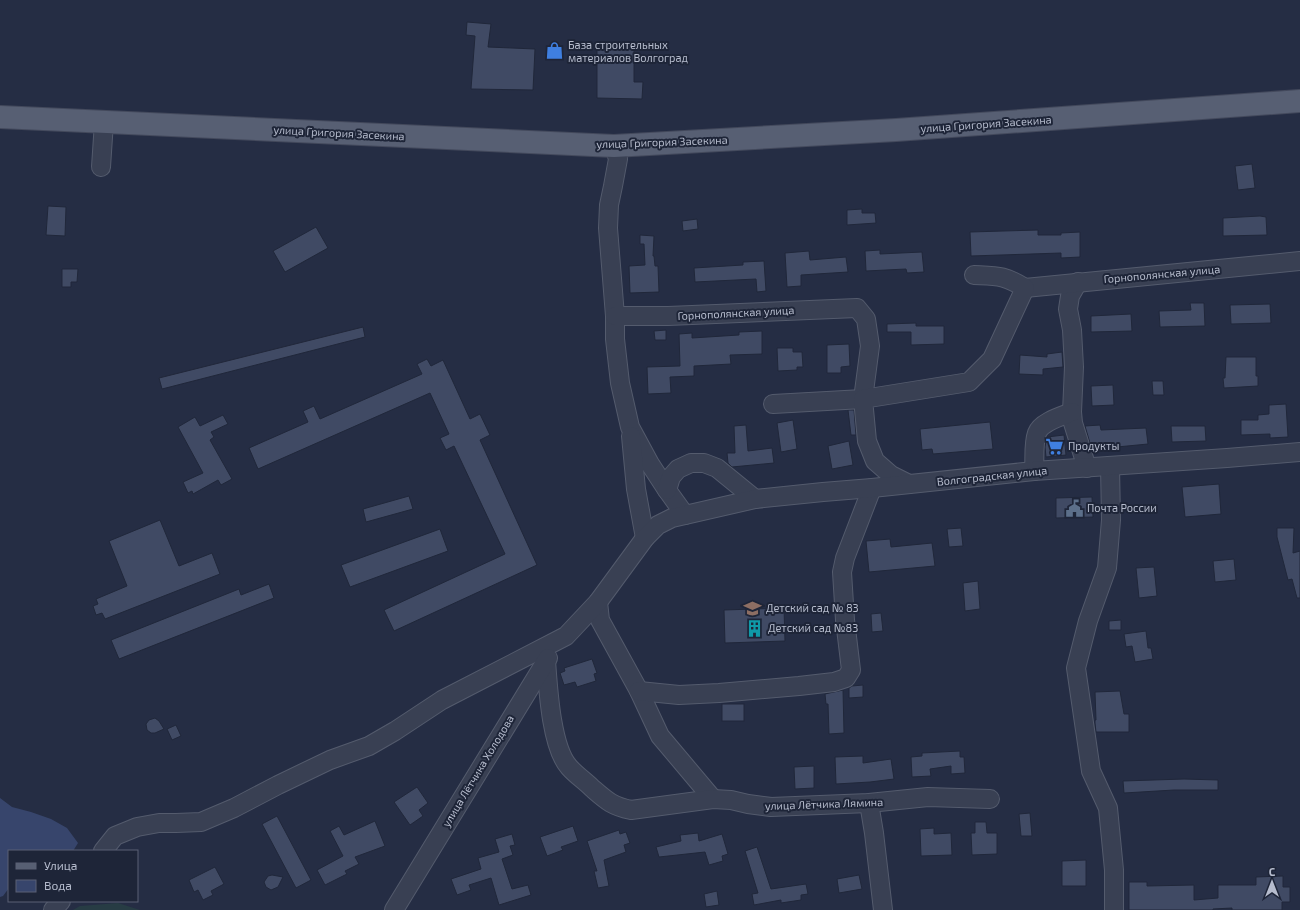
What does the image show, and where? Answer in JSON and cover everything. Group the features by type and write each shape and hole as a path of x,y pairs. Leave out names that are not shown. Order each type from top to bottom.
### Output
{"main road":[{"name":"улица Григория Засекина","path":"0,117 614,146 896,130 1300,101"}],"street":[{"path":"101,167 104,122"},
{"path":"614,146 618,159 609,204 608,228 615,316 615,339 620,383 630,427 636,489 645,538"},
{"name":"Горнополянская улица","path":"1025,288 1300,261"},
{"path":"772,404 863,399 969,382 992,359 1025,288 1012,280 1000,276 974,275"},
{"path":"1078,282 1070,296 1068,309 1072,330 1074,367 1072,423 1088,468"},
{"name":"Горнополянская улица","path":"615,316 668,316 857,308 866,319 870,346 863,399"},
{"path":"863,399 867,441 875,461 891,476 909,484"},
{"path":"1034,471 1037,431 1053,419 1072,412"},
{"path":"630,427 650,464 685,515"},
{"name":"Волгоградская улица","path":"645,538 658,524 672,518 755,499 1034,471 1300,452"},
{"path":"667,490 671,477 678,469 690,463 704,463 717,468 755,499"},
{"path":"1110,466 1110,520 1107,568 1088,621 1076,668 1091,771 1108,808 1114,870 1114,910"},
{"path":"639,691 679,695 719,693 834,682 846,678 851,670 845,620 842,572 845,558 872,488"},
{"name":"улица Лётчика Холодова","path":"394,910 546,660 598,602 645,538"},
{"path":"598,602 600,620 639,691 660,736 713,799"},
{"path":"104,850 116,836 137,826 158,823 201,822 234,808 330,760 369,746 442,700 566,636"},
{"name":"улица Лётчика Лямина","path":"546,660 548,698 558,747 568,766 606,800 618,808 631,810 713,799 731,800 771,807 868,803 928,797 990,799"},
{"path":"868,803 874,832 882,910"},
{"path":"53,910 59,902"}],"shaded area":[{"path":"118,903 140,910 73,910 80,906"}],"water":[{"path":"0,798 12,807 51,819 67,828 78,843 74,850 8,850 8,889 3,896 0,897"}],"building":[{"path":"467,22 491,24 488,47 535,49 533,90 471,89 475,36 466,35"},
{"path":"597,43 634,43 634,82 643,82 642,99 597,98"},
{"path":"1252,164 1255,188 1238,190 1235,166"},
{"path":"48,206 66,207 65,236 46,235"},
{"path":"862,209 862,213 875,213 876,223 847,225 847,210"},
{"path":"1266,217 1267,235 1223,236 1223,218"},
{"path":"697,219 698,229 683,231 682,221"},
{"path":"316,227 328,248 285,272 273,251"},
{"path":"1038,230 1038,235 1061,235 1061,233 1080,232 1080,257 1061,258 1061,253 971,256 970,232"},
{"path":"640,235 654,236 653,256 655,266 658,266 659,292 630,293 629,266 645,265 644,244 640,244"},
{"path":"880,250 880,254 922,252 924,272 907,273 906,269 866,271 865,251"},
{"path":"809,251 810,260 846,257 848,272 801,275 801,286 787,287 785,253"},
{"path":"764,261 766,291 757,292 756,279 695,282 694,268 743,265 743,262"},
{"path":"62,269 78,269 77,282 71,282 71,287 62,287"},
{"path":"1190,303 1204,303 1205,326 1160,327 1159,311 1191,310"},
{"path":"1270,304 1271,323 1231,324 1230,305"},
{"path":"1131,314 1132,331 1091,332 1091,316"},
{"path":"916,323 916,326 944,326 944,344 911,345 911,332 887,332 887,324"},
{"path":"363,327 365,337 162,389 159,378"},
{"path":"666,330 666,340 655,340 654,331"},
{"path":"762,331 762,354 730,355 731,364 694,366 694,376 670,377 671,393 648,394 647,367 680,366 679,334 692,333 692,338 739,335 739,332"},
{"path":"849,344 850,366 841,367 841,373 827,373 827,345"},
{"path":"777,348 793,348 793,352 802,352 803,367 797,367 797,370 778,371"},
{"path":"1062,352 1063,367 1043,369 1043,375 1019,374 1020,355 1047,357 1047,354"},
{"path":"1226,357 1256,357 1256,376 1258,376 1258,386 1224,388 1223,378 1225,378"},
{"path":"427,359 431,366 443,360 470,419 480,414 490,435 480,440 537,565 394,631 384,610 505,554 454,446 446,450 440,438 449,434 430,393 258,469 249,448 308,422 303,411 314,406 320,419 422,374 417,364"},
{"path":"1152,381 1163,381 1164,395 1153,395"},
{"path":"1113,385 1114,405 1092,406 1091,386"},
{"path":"1286,404 1288,437 1270,438 1270,434 1241,435 1241,420 1258,420 1258,415 1269,414 1269,405"},
{"path":"848,410 854,410 856,435 851,435"},
{"path":"223,415 228,424 211,432 214,437 210,440 232,479 221,485 218,480 193,494 192,491 188,493 183,482 203,473 178,427 195,417 200,426"},
{"path":"793,420 797,449 781,452 777,423"},
{"path":"990,422 993,449 933,454 932,449 922,450 920,429"},
{"path":"746,425 748,451 772,448 774,463 732,467 728,463 727,453 735,453 734,426"},
{"path":"1100,425 1101,430 1146,428 1148,444 1092,450 1085,426"},
{"path":"1171,426 1205,426 1206,441 1172,442"},
{"name":"Продукты","path":"1064,435 1066,455 1046,457 1045,447 1047,437"},
{"path":"849,441 853,465 832,469 828,446"},
{"path":"1219,484 1221,514 1185,517 1182,487"},
{"path":"409,496 413,509 366,522 363,509"},
{"name":"Почта России","path":"1092,497 1093,517 1056,518 1056,498"},
{"path":"160,520 179,566 212,553 220,574 105,619 102,613 96,615 93,606 98,604 96,599 127,586 109,541"},
{"path":"961,528 963,546 949,547 947,529"},
{"path":"1277,528 1294,528 1293,553 1300,551 1300,598 1297,598 1292,579 1288,580 1277,537"},
{"path":"440,529 448,551 350,587 341,565"},
{"path":"890,539 891,547 932,543 935,566 869,572 866,541"},
{"path":"1234,559 1236,580 1215,582 1213,561"},
{"path":"1154,567 1157,596 1139,598 1136,568"},
{"path":"978,581 980,609 965,611 963,583"},
{"path":"269,584 274,598 119,659 111,640 239,589 241,595"},
{"name":"Детский сад №83","path":"784,608 785,641 725,643 724,610"},
{"path":"881,613 883,631 872,632 871,614"},
{"path":"1121,620 1121,630 1109,630 1109,621"},
{"path":"1146,631 1148,648 1151,648 1153,659 1135,662 1132,646 1126,647 1124,634"},
{"path":"592,659 597,673 594,674 596,681 577,687 575,682 564,685 560,673 565,671 564,668"},
{"path":"863,685 863,697 849,698 849,688 852,686"},
{"path":"843,690 844,733 829,734 828,704 826,704 825,694"},
{"path":"1120,691 1124,714 1129,714 1129,732 1096,732 1095,692"},
{"path":"722,704 744,704 744,721 722,721"},
{"path":"155,718 164,729 151,733 147,730 146,724 149,720"},
{"path":"176,725 181,736 172,740 167,729"},
{"path":"960,751 960,757 964,757 965,773 951,774 951,766 930,769 931,776 912,777 911,757 922,756 922,753"},
{"path":"863,756 863,763 891,759 894,779 836,784 835,757"},
{"path":"814,766 814,788 795,789 794,767"},
{"path":"1184,779 1218,780 1218,790 1174,790 1124,793 1123,781"},
{"path":"417,787 428,803 419,810 423,816 410,825 394,802"},
{"path":"1030,813 1032,836 1021,836 1019,814"},
{"path":"277,816 311,880 296,888 262,824"},
{"path":"375,821 385,846 355,857 359,864 345,871 347,874 325,885 317,870 343,856 330,831 339,826 344,835"},
{"path":"975,822 986,822 987,833 997,833 997,854 972,855 971,833 975,833"},
{"path":"573,826 578,841 561,847 563,850 547,856 540,837"},
{"path":"934,828 934,834 951,833 952,855 921,856 920,829"},
{"path":"619,830 620,834 626,832 630,843 624,845 626,852 604,860 609,886 598,888 594,871 597,871 587,841"},
{"path":"698,833 699,841 722,834 728,854 722,856 723,861 709,865 705,852 659,857 656,847 681,841 680,835"},
{"path":"512,834 515,845 510,846 513,855 502,859 512,889 528,885 531,895 499,905 491,878 469,885 471,890 457,895 451,879 481,869 478,858 499,852 495,839"},
{"path":"757,847 771,889 806,884 808,894 801,895 801,900 781,903 781,900 754,905 752,894 758,893 745,851"},
{"path":"1086,860 1086,886 1062,886 1062,861"},
{"path":"215,867 224,884 211,891 213,895 203,900 198,890 194,892 189,880"},
{"path":"272,875 283,877 278,887 271,890 266,887 264,882 268,876"},
{"path":"859,875 862,889 839,893 837,879"},
{"path":"1283,876 1283,887 1290,887 1290,902 1282,902 1282,910 1232,910 1232,908 1213,910 1129,910 1129,882 1147,882 1147,886 1194,885 1194,900 1218,898 1218,885 1256,885 1256,877"},
{"path":"717,891 719,905 706,907 704,894"}],"place":[{"name":"База строительных материалов Волгоград","path":"555,51"},
{"name":"Продукты","path":"1055,446"},
{"name":"Почта России","path":"1074,508"},
{"name":"Детский сад № 83","path":"753,608"},
{"name":"Детский сад №83","path":"755,628"}]}
